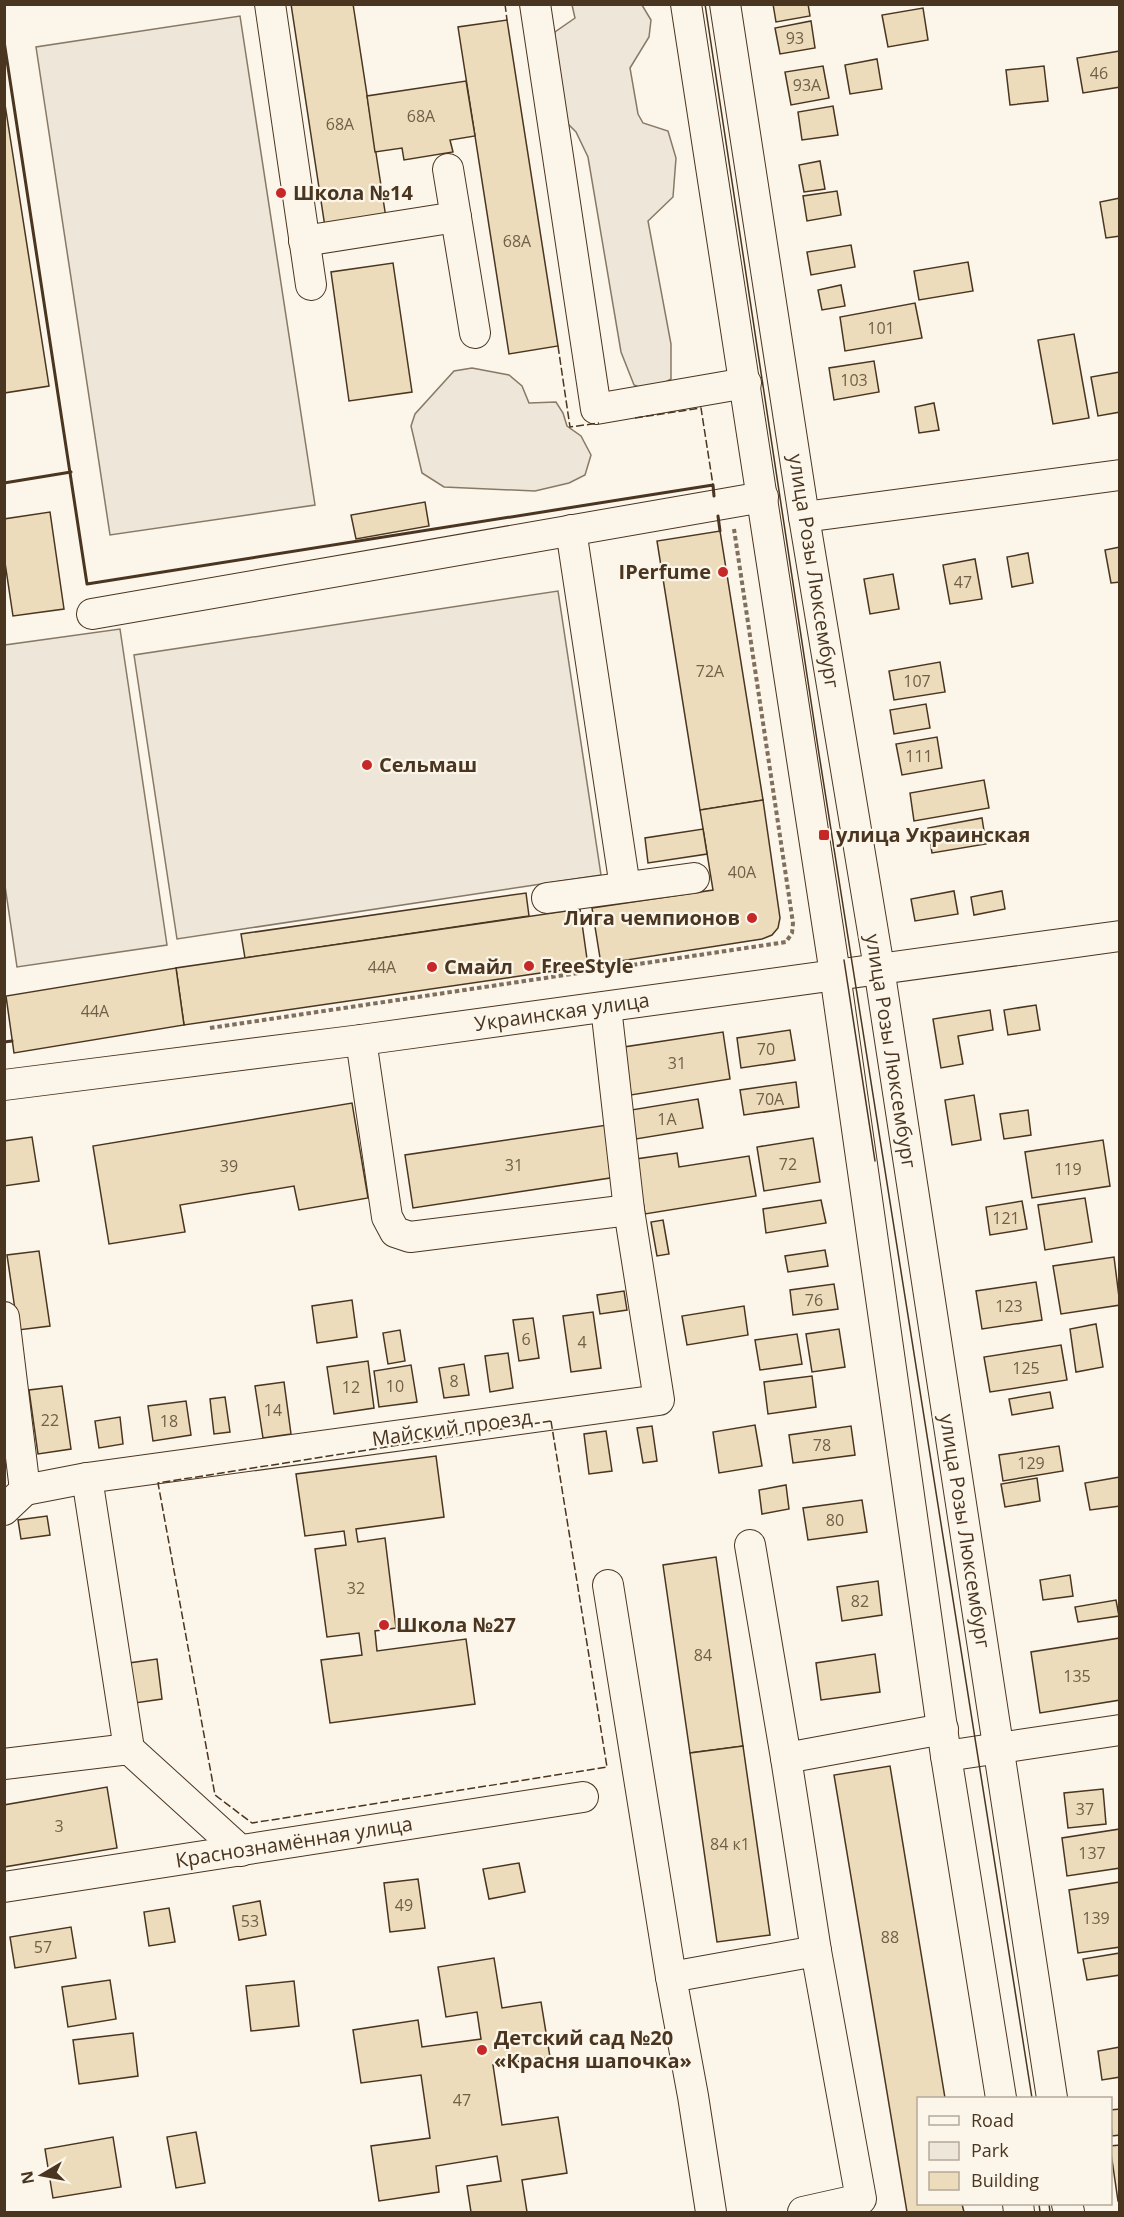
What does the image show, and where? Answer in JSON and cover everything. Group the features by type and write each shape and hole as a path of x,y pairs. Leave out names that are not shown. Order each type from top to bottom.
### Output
{"street":[{"path":"270,4 310,285"},
{"path":"535,4 596,409 746,383"},
{"name":"улица Розы Люксембург","path":"686,4 835,974 944,1742 1001,2097"},
{"name":"улица Розы Люксембург","path":"725,4 804,516 879,968 1052,2097"},
{"path":"448,169 475,333"},
{"path":"304,241 456,217"},
{"path":"804,516 1119,476"},
{"path":"92,614 763,497"},
{"path":"571,530 626,887"},
{"path":"547,898 694,878"},
{"name":"Украинская улица","path":"4,1085 361,1040 1119,936"},
{"name":"Майский проезд","path":"4,1317 15,1500 87,1478 659,1400 629,1210 606,1006"},
{"path":"361,1040 387,1217 394,1232 410,1237 629,1210"},
{"path":"87,1478 129,1749 241,1851"},
{"path":"750,1545 816,1951 861,2199 803,2212"},
{"path":"608,1584 711,2212"},
{"path":"786,1758 944,1742 999,1748 1119,1730"},
{"path":"4,1764 129,1749"},
{"name":"Краснознамённая улица","path":"4,1887 583,1797"},
{"path":"671,1977 816,1951"}],"green space":[{"path":"572,5 642,5 651,20 649,37 630,68 638,114 643,123 668,131 676,158 673,197 648,221 671,344 671,379 650,391 634,385 621,352 588,157 576,132 556,112 548,73 555,32 575,18"},
{"path":"240,16 315,505 110,535 36,47"},
{"path":"472,368 509,375 522,386 529,403 556,402 567,426 581,436 591,455 585,475 569,483 535,491 444,487 422,473 411,426 415,414 454,371"},
{"name":"Сельмаш","path":"558,591 601,875 177,939 134,655"},
{"path":"120,629 167,945 17,967 4,879 5,645"}],"building":[{"path":"291,4 353,4 386,218 325,227"},
{"path":"773,4 808,4 810,16 776,22"},
{"path":"923,8 928,40 888,47 882,15"},
{"path":"507,20 558,346 509,354 458,27"},
{"path":"811,21 815,48 780,54 775,28"},
{"path":"1120,51 1120,87 1083,93 1077,58"},
{"path":"877,59 882,89 850,94 845,65"},
{"path":"823,66 829,98 791,105 785,72"},
{"path":"1044,66 1048,101 1010,105 1006,70"},
{"path":"466,81 475,136 450,140 453,152 404,160 402,148 375,152 367,96"},
{"path":"4,98 49,386 4,393"},
{"path":"833,106 838,135 802,140 798,112"},
{"path":"820,161 825,189 804,192 799,165"},
{"path":"837,191 841,215 807,221 803,196"},
{"path":"1120,198 1120,236 1106,238 1100,202"},
{"path":"851,245 855,267 811,275 807,252"},
{"path":"968,262 973,291 919,300 914,271"},
{"path":"393,263 412,392 349,401 331,272"},
{"path":"841,285 845,306 822,310 818,290"},
{"path":"915,303 922,338 845,351 840,317"},
{"path":"1074,334 1089,418 1053,424 1038,340"},
{"path":"874,361 879,392 834,400 829,368"},
{"path":"1120,372 1120,412 1098,416 1091,377"},
{"path":"934,403 939,430 919,433 915,407"},
{"path":"425,502 429,526 356,539 351,515"},
{"path":"50,512 64,609 13,616 4,556 4,519"},
{"path":"720,531 763,800 700,810 657,541"},
{"path":"1120,547 1120,582 1111,583 1105,550"},
{"path":"1028,553 1033,583 1012,587 1007,557"},
{"path":"975,559 982,599 950,604 943,565"},
{"path":"893,574 899,609 870,614 864,579"},
{"path":"940,662 945,692 894,700 889,671"},
{"path":"926,704 930,728 894,734 890,710"},
{"path":"937,737 942,768 902,775 896,744"},
{"path":"984,780 989,808 914,821 910,793"},
{"path":"763,800 780,918 778,928 772,935 762,939 601,964 592,908 713,890 700,810"},
{"path":"982,818 986,844 932,853 928,828"},
{"path":"703,829 707,854 648,863 645,838"},
{"path":"954,891 958,914 915,921 911,899"},
{"path":"1002,891 1005,909 974,915 971,897"},
{"path":"526,893 529,916 245,958 241,934"},
{"path":"580,909 588,966 184,1025 176,968"},
{"path":"176,968 184,1025 14,1053 6,996"},
{"path":"1036,1005 1040,1030 1008,1035 1004,1010"},
{"path":"990,1010 993,1030 958,1036 963,1064 941,1068 933,1019"},
{"path":"790,1030 795,1060 741,1068 737,1038"},
{"path":"723,1032 730,1079 631,1095 624,1047"},
{"path":"796,1082 799,1107 744,1115 740,1090"},
{"path":"974,1095 981,1140 952,1145 945,1100"},
{"path":"698,1099 703,1128 636,1139 631,1110"},
{"path":"352,1103 368,1198 299,1210 294,1186 180,1205 185,1232 109,1244 93,1146"},
{"path":"1028,1110 1031,1135 1004,1139 1000,1114"},
{"path":"614,1124 623,1176 413,1208 405,1155"},
{"path":"32,1137 39,1181 4,1186 4,1141"},
{"path":"813,1138 820,1182 764,1191 757,1147"},
{"path":"1103,1140 1110,1186 1032,1198 1025,1152"},
{"path":"677,1153 679,1167 749,1156 756,1196 645,1214 636,1159"},
{"path":"1085,1198 1092,1242 1045,1250 1038,1205"},
{"path":"821,1200 826,1223 766,1233 763,1209"},
{"path":"1022,1201 1027,1229 990,1235 986,1207"},
{"path":"663,1220 669,1254 657,1256 651,1222"},
{"path":"825,1250 828,1266 788,1272 785,1256"},
{"path":"39,1251 50,1326 18,1330 7,1255"},
{"path":"1114,1257 1120,1305 1061,1314 1053,1266"},
{"path":"1036,1282 1042,1320 982,1329 976,1291"},
{"path":"834,1284 838,1309 793,1315 790,1290"},
{"path":"624,1291 627,1310 600,1314 597,1295"},
{"path":"352,1300 357,1337 317,1343 312,1306"},
{"path":"744,1306 748,1335 687,1345 682,1316"},
{"path":"593,1312 601,1368 571,1372 563,1316"},
{"path":"533,1318 539,1358 519,1361 513,1320"},
{"path":"1096,1324 1103,1367 1076,1372 1070,1329"},
{"path":"839,1329 845,1367 812,1372 806,1334"},
{"path":"400,1330 405,1361 388,1364 383,1333"},
{"path":"797,1334 802,1364 760,1370 755,1340"},
{"path":"1061,1345 1067,1380 990,1392 984,1357"},
{"path":"508,1353 513,1388 490,1392 485,1356"},
{"path":"368,1361 374,1408 334,1414 327,1367"},
{"path":"464,1364 469,1395 444,1398 439,1368"},
{"path":"411,1365 417,1402 379,1407 374,1371"},
{"path":"812,1376 816,1407 768,1414 764,1382"},
{"path":"284,1382 291,1434 263,1438 255,1386"},
{"path":"62,1386 71,1449 38,1454 29,1390"},
{"path":"1050,1392 1053,1408 1012,1415 1009,1399"},
{"path":"225,1397 230,1432 214,1434 210,1399"},
{"path":"186,1401 191,1435 153,1441 148,1406"},
{"path":"120,1417 123,1444 99,1448 95,1421"},
{"path":"755,1425 762,1466 719,1473 713,1432"},
{"path":"652,1426 657,1461 643,1463 637,1428"},
{"path":"851,1426 855,1455 793,1463 789,1435"},
{"path":"606,1431 612,1471 589,1474 584,1434"},
{"path":"1059,1446 1063,1471 1003,1481 999,1455"},
{"path":"436,1456 444,1517 356,1529 358,1542 385,1538 396,1628 375,1631 377,1651 466,1639 475,1704 330,1723 321,1660 362,1655 359,1633 327,1637 315,1549 346,1545 344,1531 305,1536 296,1474"},
{"path":"1120,1477 1120,1506 1090,1510 1085,1483"},
{"path":"1037,1478 1040,1501 1005,1507 1001,1484"},
{"path":"786,1485 789,1509 762,1514 759,1490"},
{"path":"862,1500 867,1532 808,1540 803,1508"},
{"path":"47,1516 50,1535 21,1539 18,1520"},
{"path":"716,1557 743,1746 690,1753 663,1565"},
{"path":"1070,1575 1073,1596 1043,1600 1040,1580"},
{"path":"878,1581 882,1615 842,1621 837,1587"},
{"path":"1116,1600 1119,1616 1078,1622 1075,1607"},
{"path":"1120,1638 1120,1700 1040,1713 1031,1652"},
{"path":"875,1654 880,1692 821,1700 816,1663"},
{"path":"157,1659 162,1699 135,1703 129,1663"},
{"path":"743,1746 770,1935 717,1942 690,1753"},
{"path":"890,1766 945,2097 917,2097 917,2205 962,2205 964,2212 907,2212 834,1775"},
{"path":"107,1787 117,1848 4,1867 4,1805"},
{"path":"1103,1789 1106,1824 1068,1828 1064,1793"},
{"path":"1120,1829 1120,1868 1067,1876 1062,1838"},
{"path":"519,1863 525,1892 489,1899 483,1869"},
{"path":"418,1879 425,1928 390,1932 384,1883"},
{"path":"1120,1882 1120,1947 1078,1953 1069,1890"},
{"path":"260,1901 266,1935 239,1940 233,1906"},
{"path":"169,1908 175,1942 149,1946 144,1912"},
{"path":"71,1927 76,1958 15,1968 10,1937"},
{"path":"1120,1953 1120,1975 1087,1980 1083,1959"},
{"path":"494,1958 502,2008 541,2002 550,2057 493,2065 502,2125 558,2117 567,2173 522,2180 527,2212 471,2212 467,2186 501,2181 497,2156 436,2166 439,2192 379,2201 371,2146 430,2138 421,2075 361,2083 353,2030 418,2020 422,2047 481,2039 477,2012 446,2017 438,1967"},
{"path":"110,1980 116,2019 68,2027 62,1987"},
{"path":"294,1981 299,2026 251,2031 246,1986"},
{"path":"133,2033 138,2076 79,2084 73,2040"},
{"path":"1120,2047 1120,2077 1102,2080 1098,2051"},
{"path":"1120,2109 1120,2135 1112,2136 1112,2110"},
{"path":"196,2132 205,2183 176,2188 167,2137"},
{"path":"113,2137 121,2187 53,2198 45,2149"},
{"path":"1120,2145 1120,2201 1118,2201 1112,2160 1112,2146"}],"tram line":[{"path":"705,4 819,754 1032,2097"},
{"path":"844,960 875,1161"},
{"path":"1039,2205 1040,2212"},
{"path":"1049,2205 1050,2212"}],"fence":[{"path":"505,4 507,20"},
{"path":"558,346 570,427 599,423"},
{"path":"635,418 701,408 713,485"},
{"path":"551,1421 607,1767 252,1823 215,1795 158,1483 551,1421"}],"wall":[{"path":"4,41 87,584 713,485 714,496"},
{"path":"4,483 71,472"},
{"path":"718,516 720,531"},
{"path":"588,966 601,964"},
{"path":"4,1042 12,1041"}],"place":[{"name":"Школа №14","path":"281,193"},
{"name":"IPerfume","path":"723,572"},
{"name":"Сельмаш","path":"367,765"},
{"name":"улица Украинская","path":"824,835"},
{"name":"Лига чемпионов","path":"752,918"},
{"name":"FreeStyle","path":"529,966"},
{"name":"Смайл","path":"432,967"},
{"name":"Школа №27","path":"384,1625"},
{"name":"Детский сад №20 «Красня шапочка»","path":"482,2050"}]}
